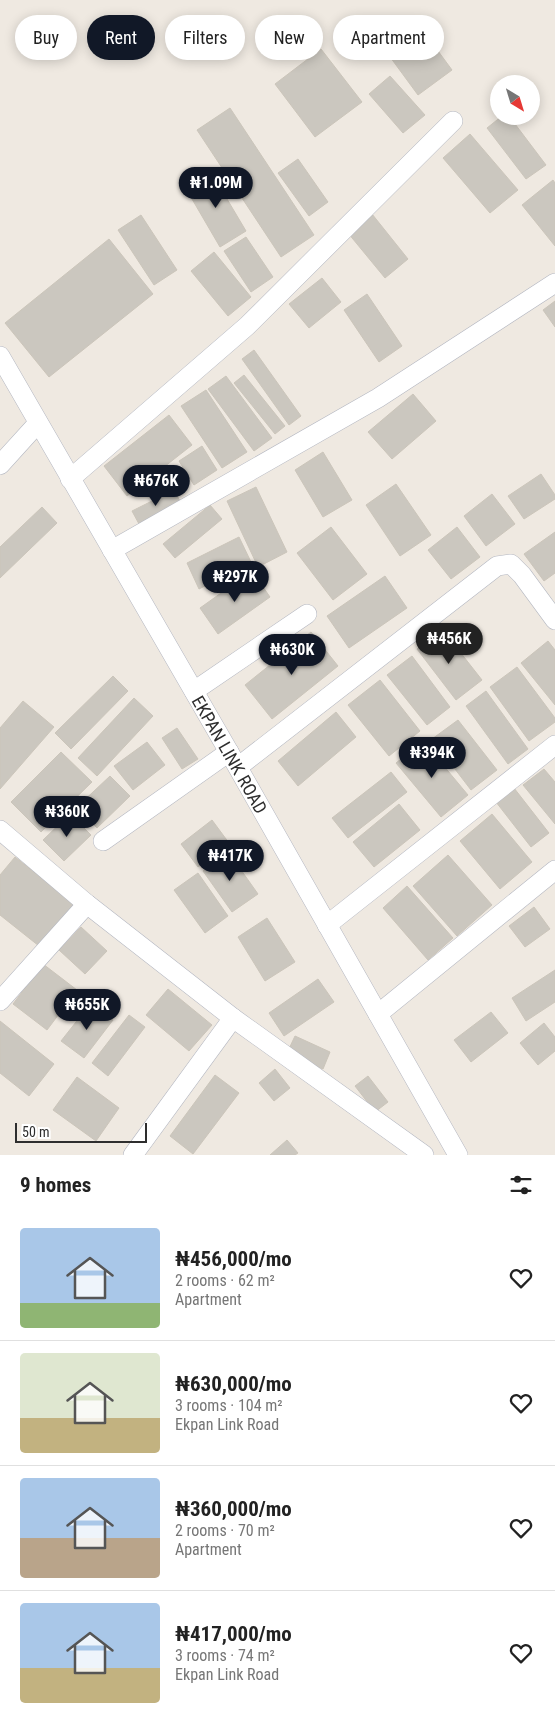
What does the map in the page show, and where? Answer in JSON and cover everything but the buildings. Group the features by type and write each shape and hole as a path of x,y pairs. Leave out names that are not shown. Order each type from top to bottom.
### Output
{"street":[{"path":"70,479 247,326 453,121"},
{"path":"112,550 378,398 555,283"},
{"name":"EKPAN LINK ROAD","path":"0,356 233,759 458,1155"},
{"path":"0,465 38,423"},
{"path":"103,841 233,759 497,566 511,564 522,574 555,620"},
{"path":"194,691 307,614"},
{"path":"327,926 555,745"},
{"path":"0,830 87,904 233,1018 424,1155"},
{"path":"378,1014 555,870"},
{"path":"0,1001 87,904"},
{"path":"133,1155 233,1018"}]}
